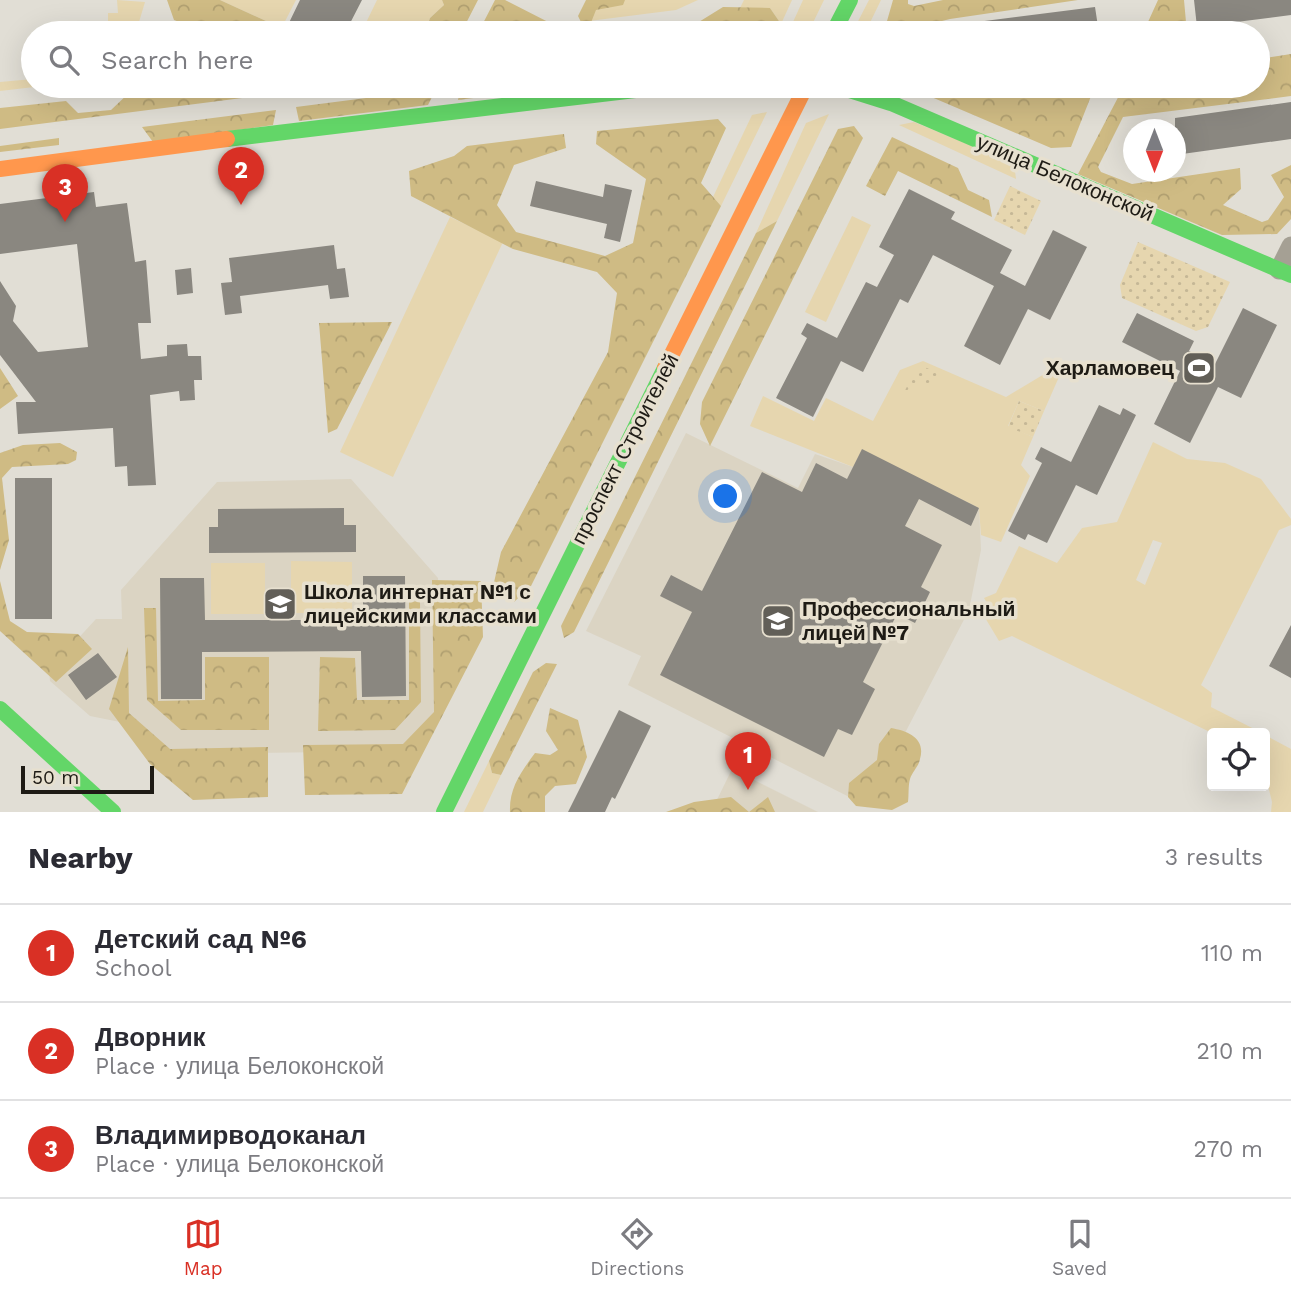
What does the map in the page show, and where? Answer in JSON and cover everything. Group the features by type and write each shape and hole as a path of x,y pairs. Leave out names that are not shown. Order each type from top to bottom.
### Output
{"street":[{"path":"839,21 850,0"},
{"path":"0,169 560,98"},
{"name":"проспект Строителей","path":"444,812 800,98"},
{"name":"улица Белоконской","path":"875,98 1285,272"},
{"path":"1285,272 1291,246"},
{"path":"0,709 113,812"}],"shaded area":[{"path":"117,0 145,2 139,21 108,21 108,13 118,13"},
{"path":"220,0 296,0 285,21 266,21"},
{"path":"377,0 442,0 444,5 429,21 367,21"},
{"path":"591,0 698,0 676,10 581,21"},
{"path":"744,0 792,0 782,21 779,21 770,8 740,8"},
{"path":"803,0 824,0 814,21 793,21"},
{"path":"869,0 881,0 871,21 858,21"},
{"path":"21,80 21,89 0,91 0,82"},
{"path":"767,112 721,206 713,197 752,115"},
{"path":"829,114 777,221 756,233 806,123"},
{"path":"914,122 1014,163 1016,179 899,125"},
{"path":"1010,186 1041,201 1025,235 994,220"},
{"path":"852,216 871,225 826,322 805,312"},
{"path":"450,217 503,242 393,477 340,452"},
{"path":"1138,242 1230,282 1208,327 1196,331 1122,298 1120,285"},
{"path":"923,361 1006,397 1066,361 1044,411 1019,401 1008,426 1033,437 1021,465 1030,476 1001,542 981,535 979,508 862,450 853,467 750,426 763,396 814,421 826,398 873,421 900,370"},
{"path":"919,365 947,376 904,392"},
{"path":"1019,401 1044,411 1033,437 1008,427"},
{"name":"Профессиональный лицей №7","path":"686,433 798,488 815,454 853,467 862,449 979,508 981,550 969,610 867,806 628,685 641,656 586,631"},
{"path":"1153,442 1187,459 1225,463 1261,479 1291,519 1291,525 1279,530 1201,685 1212,693 1211,707 1252,728 1207,728 1207,731 1012,636 999,641 984,616 989,606 984,598 996,593 1019,546 1057,563 1082,528 1117,522","holes":["1153,540 1162,543 1145,585 1136,580"]},
{"name":"Школа интернат №1 с лицейскими классами","path":"351,479 438,578 441,712 406,751 164,754 125,723 90,716 50,681 49,670 96,619 122,619 121,590 217,482"},
{"path":"291,561 352,562 352,613 291,613"},
{"path":"211,563 265,563 265,614 211,614"},
{"path":"1270,738 1291,749 1291,812 1271,812 1269,791"},
{"path":"489,761 492,773 501,775 483,812 464,812"},
{"path":"732,769 818,812 711,812"}],"green space":[{"path":"167,0 220,0 266,21 177,21"},
{"path":"442,0 478,0 467,21 429,21 444,5"},
{"path":"495,0 505,0 546,21 484,21"},
{"path":"586,0 625,0 623,5 596,10 592,21 580,21 578,16"},
{"path":"893,0 908,0 908,4 914,6 943,0 1078,0 942,21 887,21"},
{"path":"1158,0 1184,0 1186,21 1148,21"},
{"path":"723,7 770,8 779,21 700,21"},
{"path":"1291,54 1291,96 1123,117 1098,167 1101,172 1132,184 1186,182 1186,176 1240,168 1241,189 1223,205 1262,222 1268,220 1284,197 1271,175 1291,165 1291,219 1277,234 1222,235 1078,174 1118,98 1270,98 1270,57"},
{"path":"124,98 242,98 0,129 0,108 66,101 78,113 111,110"},
{"path":"366,98 432,98 428,105 299,121 296,107"},
{"path":"934,98 1090,98 1071,147 1051,148"},
{"path":"276,110 273,125 153,142 142,127"},
{"path":"718,119 726,128 701,183 721,206 531,586 514,602 492,591 501,552 608,352 617,293 597,272 513,249 411,196 409,171 454,156 467,146 564,134 566,148 514,165 497,205 516,232 605,256 633,243 646,179 596,144 597,131"},
{"path":"854,126 863,138 710,446 700,424 702,402 838,129"},
{"path":"892,137 958,168 968,190 989,200 992,217 898,171 885,196 866,186"},
{"path":"59,138 59,145 0,152 0,146"},
{"path":"777,221 574,632 564,638 561,626 756,233"},
{"path":"392,322 337,429 328,433 319,323"},
{"path":"0,368 18,396 0,409"},
{"path":"60,443 77,452 76,460 68,464 12,467 2,478 9,540 0,570 0,453 23,445"},
{"path":"432,580 481,581 483,637 402,794 305,795 303,745 403,744 434,712"},
{"path":"0,581 10,621 27,632 78,634 92,649 56,682 0,631"},
{"path":"420,601 421,702 395,730 318,731 320,657 355,658 357,700 409,700 409,602"},
{"path":"144,608 156,608 158,701 205,700 205,657 269,657 269,730 181,730 147,700"},
{"path":"128,647 129,713 170,749 268,747 268,797 193,800 150,764 109,709"},
{"path":"546,663 557,664 501,775 492,773 489,761 533,672"},
{"path":"550,708 578,720 587,757 576,784 555,786 545,796 545,812 510,812 514,788 535,753 550,755 558,750 546,731"},
{"path":"891,728 914,737 920,746 919,762 909,782 908,802 892,810 856,806 848,797 849,783 877,760 879,744"},
{"path":"731,797 749,812 666,812 694,802"},
{"path":"768,797 775,812 749,812"}],"building":[{"path":"300,0 362,0 351,21 290,21"},
{"path":"1194,0 1291,0 1291,15 1244,21 1196,21"},
{"path":"1095,7 1097,21 985,21"},
{"path":"1291,102 1291,139 1186,153 1186,119 1175,118"},
{"path":"536,181 603,197 605,184 632,190 620,242 604,238 607,224 530,206"},
{"path":"909,189 955,212 951,219 1012,250 1000,273 1025,286 1053,230 1087,247 1050,320 1028,309 1000,365 964,346 994,286 933,255 908,303 900,299 863,372 841,361 813,417 776,398 807,338 801,334 807,323 837,338 866,282 877,287 894,255 879,247"},
{"path":"94,192 96,207 127,203 135,262 146,260 151,323 138,323 141,359 167,356 167,345 187,344 188,356 201,356 202,380 194,380 195,400 180,401 179,391 150,395 156,485 128,486 127,466 115,467 113,428 18,434 16,402 36,402 0,355 0,281 16,306 13,321 38,352 88,347 77,244 0,254 0,204"},
{"path":"334,245 337,269 345,268 349,297 330,299 328,285 240,296 242,313 225,315 221,283 232,282 229,258"},
{"path":"191,268 193,293 177,295 175,270"},
{"path":"1243,308 1277,325 1241,398 1218,387 1190,443 1154,424 1180,371 1122,342 1137,313 1194,341 1189,351 1215,364"},
{"path":"1099,405 1120,415 1123,408 1136,415 1097,495 1076,485 1047,543 1028,534 1025,540 1008,531 1042,463 1035,459 1041,447 1071,462"},
{"path":"862,449 979,508 971,526 919,499 905,526 942,545 921,587 930,592 915,623 897,614 863,682 875,689 852,735 838,729 824,757 660,675 692,612 660,596 671,575 702,591 762,472 802,492 816,463 847,479"},
{"path":"15,478 52,478 52,619 15,619"},
{"path":"344,508 344,525 356,525 356,552 209,553 209,527 218,527 218,509"},
{"path":"363,576 405,576 406,696 362,697 361,651 202,652 202,699 161,699 160,578 204,578 205,620 363,620"},
{"path":"1291,625 1291,678 1269,666"},
{"path":"98,653 117,677 86,700 68,675"},
{"path":"619,710 651,726 615,799 612,797 605,812 568,812"}],"traffic: fast":[{"path":"839,21 850,0"},
{"path":"227,139 569,98"},
{"path":"875,98 1291,275"},
{"path":"444,812 665,368"},
{"path":"0,709 113,812"}],"traffic: slow":[{"path":"665,368 800,98"},
{"path":"0,169 227,139"}],"place":[{"name":"Дворник","path":"241,205"},
{"name":"Владимирводоканал","path":"65,222"},
{"name":"Харламовец","path":"1199,368"},
{"name":"Школа интернат №1 с лицейскими классами","path":"280,604"},
{"name":"Профессиональный лицей №7","path":"778,621"},
{"name":"Детский сад №6","path":"748,790"}]}
